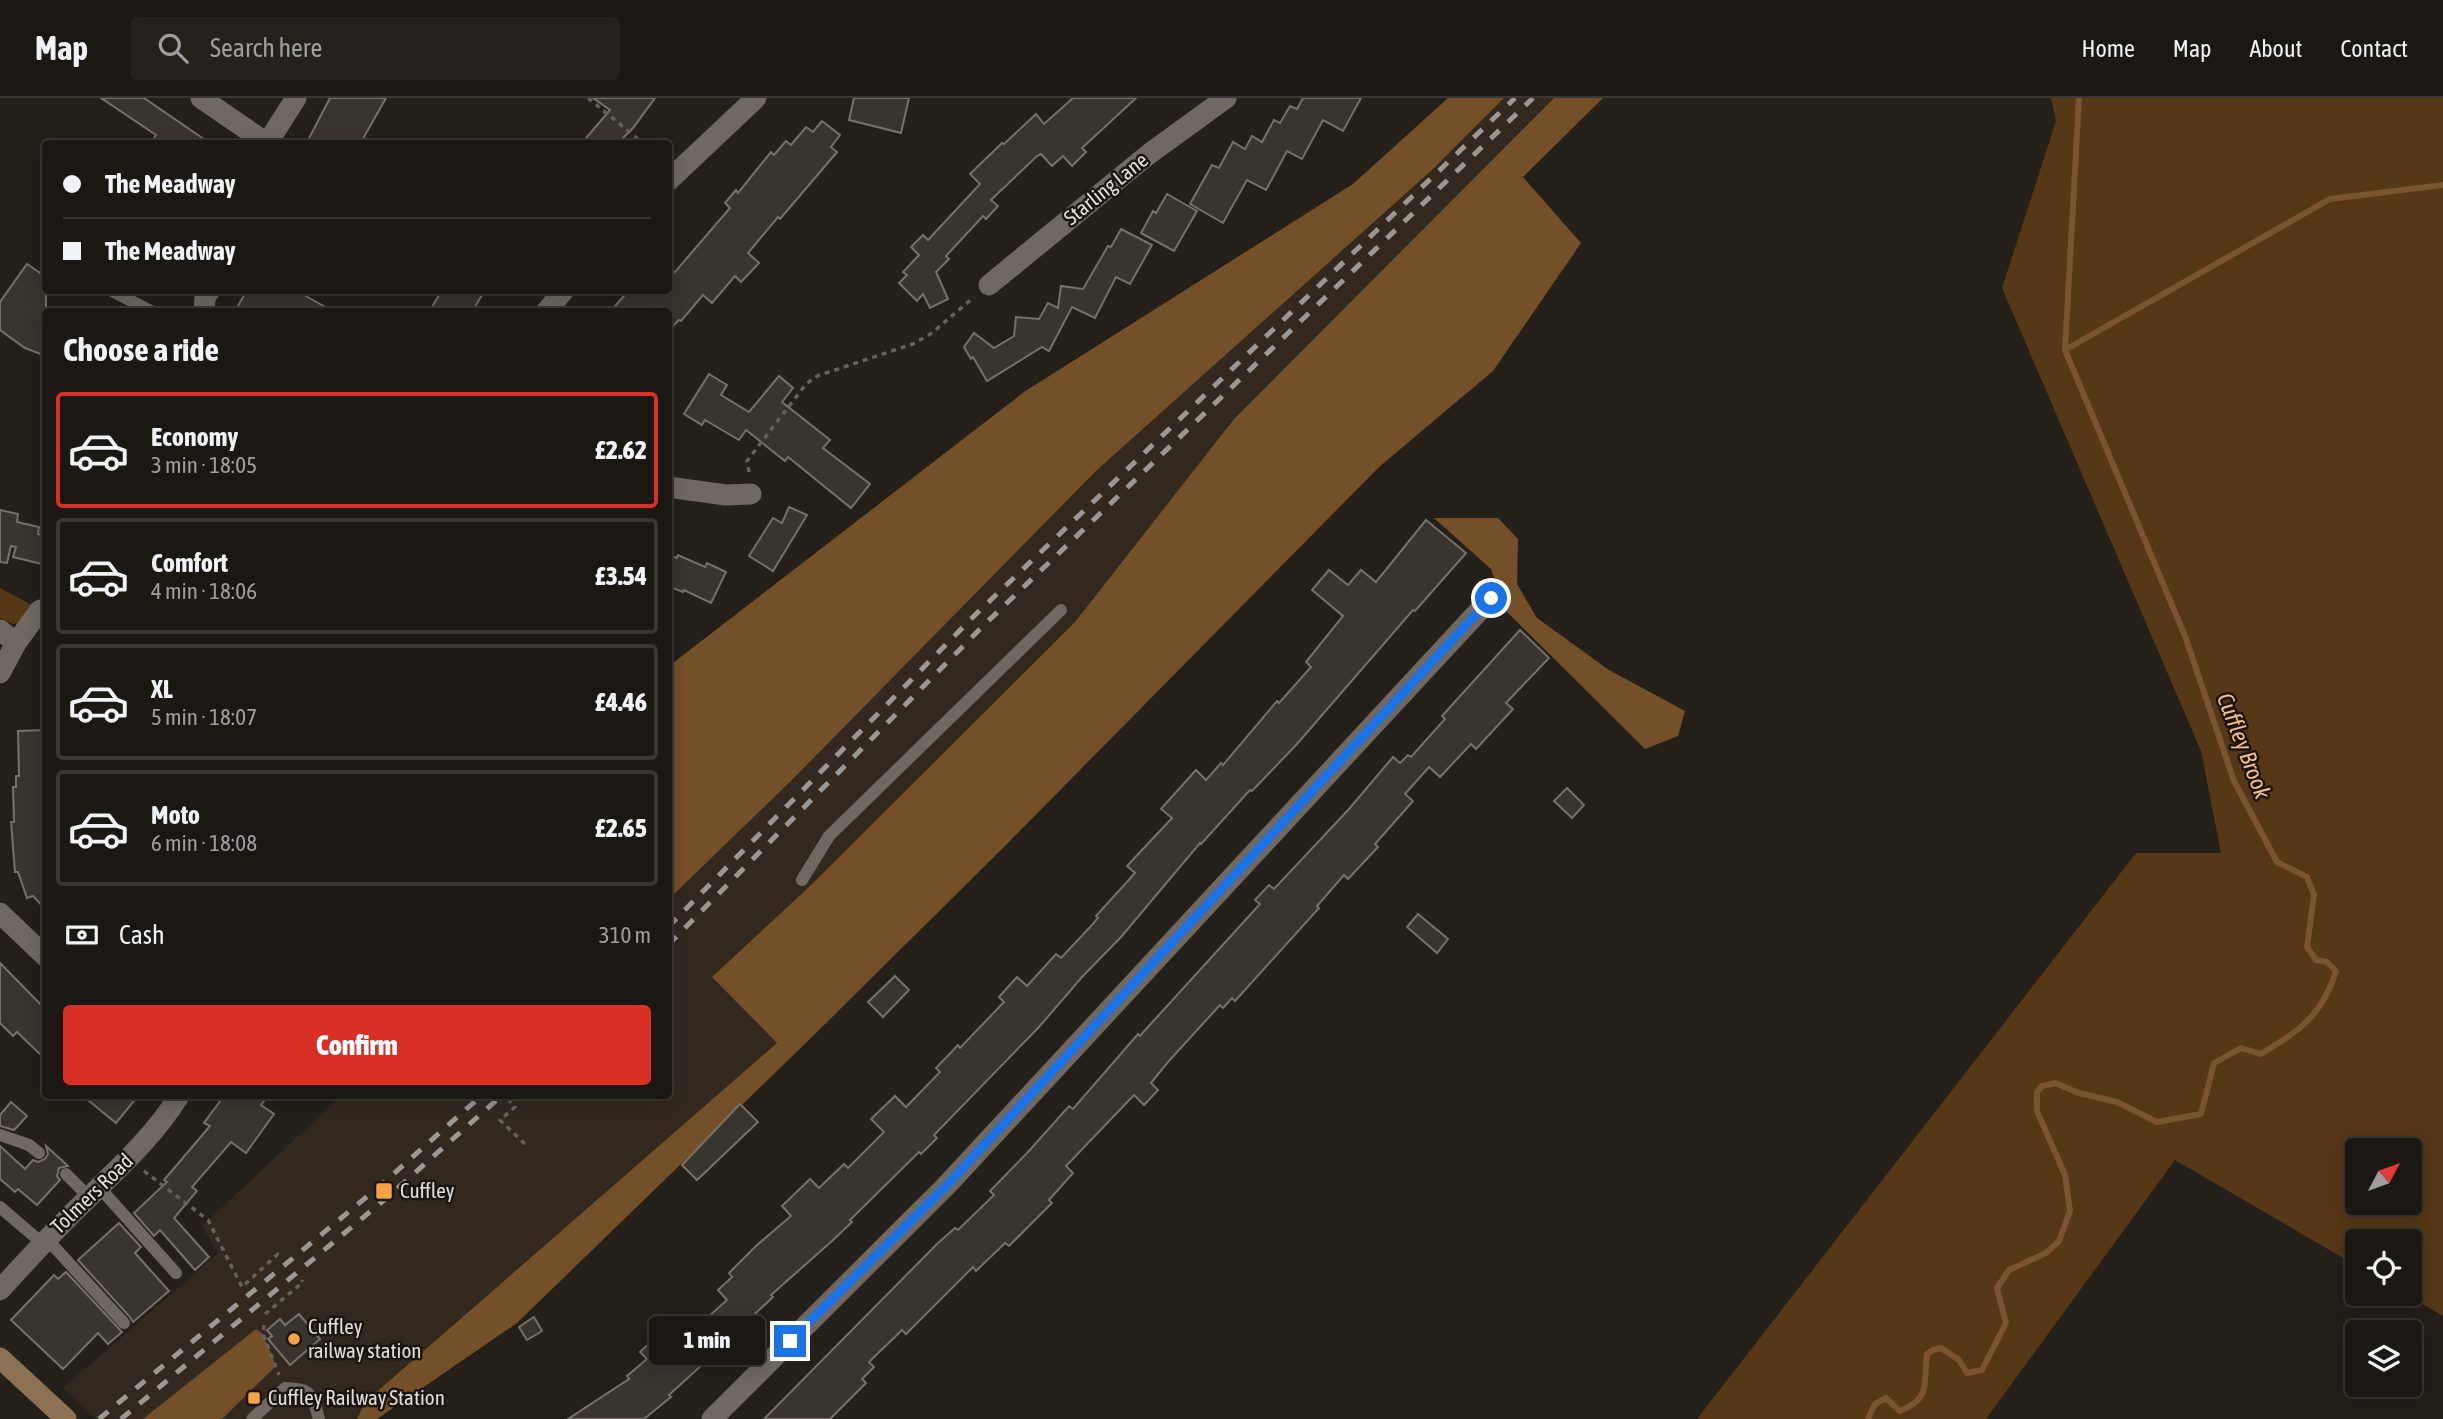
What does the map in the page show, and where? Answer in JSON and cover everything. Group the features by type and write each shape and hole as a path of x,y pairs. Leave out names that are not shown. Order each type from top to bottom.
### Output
{"main road":[{"path":"0,1358 66,1419"}],"street":[{"path":"201,98 264,140"},
{"path":"270,140 296,98"},
{"path":"672,177 756,98"},
{"name":"Starling Lane","path":"989,285 1149,155 1226,98"},
{"path":"549,308 561,294"},
{"path":"672,488 726,495 751,494"},
{"path":"712,1419 946,1186 1491,598"},
{"path":"0,673 8,637 40,610"},
{"path":"0,913 42,953"},
{"name":"Tolmers Road","path":"0,1290 44,1241 129,1159 177,1099"}],"lane":[{"path":"118,294 145,308"},
{"path":"802,880 829,836 1061,610"},
{"path":"0,1135 29,1145 39,1153"},
{"path":"66,1174 94,1192 176,1273"},
{"path":"0,1207 44,1241 124,1323"},
{"path":"252,1419 285,1388 303,1388 315,1402 319,1419"}],"path":[{"path":"588,98 639,140"},
{"path":"751,494 747,461 806,384 817,376 913,344 932,333 989,285"},
{"path":"508,1099 515,1107 500,1120 528,1147"},
{"path":"129,1159 208,1220 242,1287 278,1254 281,1258"},
{"path":"265,1314 303,1282 302,1280"}],"shaded area":[{"path":"1448,98 1504,98 1432,170 1096,471 792,780 672,896 672,664 1024,392 1353,184"},
{"path":"1504,98 1554,98 1234,419 1075,622 810,886 713,977 777,1043 365,1402 357,1419 96,1419 63,1388 218,1253 202,1226 338,1099 672,1099 672,896 792,780 1096,471 1432,170"},
{"path":"1554,98 1603,98 1523,177 1581,243 1493,371 1379,467 1006,845 517,1323 377,1419 357,1419 365,1402 777,1043 712,977 810,886 1075,622 1234,419"},
{"path":"2051,98 2443,98 2443,1316 2422,1304 2422,1229 2345,1229 2345,1259 2175,1160 1986,1419 1697,1419 2136,853 2221,853 2201,751 2002,288 2056,121"},
{"path":"1434,518 1498,518 1518,539 1517,584 1537,618 1609,670 1685,711 1678,736 1645,749 1506,611 1491,569"},
{"path":"0,588 32,605 21,623 13,624 0,618"},
{"path":"256,1329 263,1334 276,1366 222,1419 143,1419"}],"building":[{"path":"101,98 144,98 205,140 153,140 156,135"},
{"path":"330,98 386,98 362,140 308,140"},
{"path":"593,98 655,98 621,140 584,140 610,110"},
{"path":"854,98 909,98 901,133 849,120"},
{"path":"1073,98 1136,98 1082,148 1086,152 1072,166 1063,156 1052,166 1041,154 1037,156 991,200 998,206 986,219 983,216 946,256 949,259 936,272 948,299 930,308 923,294 917,301 899,283 907,275 903,272 919,255 911,247 923,235 928,240 980,184 970,174 1002,143 1036,114 1044,124"},
{"path":"1303,98 1361,98 1343,131 1323,120 1302,159 1287,151 1266,190 1247,180 1223,223 1190,204 1212,165 1219,168 1233,142 1245,149 1252,136 1262,142 1274,120 1280,123 1290,106 1297,109"},
{"path":"822,121 840,135 831,147 837,152 748,253 759,263 741,282 735,276 712,303 703,295 681,321 672,327 672,308 613,308 626,294 672,294 672,275 730,208 725,203 736,190 738,193 771,152 774,155 786,141 791,145 806,127 813,132"},
{"path":"1167,194 1197,211 1174,251 1141,233 1153,211 1156,213"},
{"path":"1121,229 1152,245 1130,284 1116,277 1095,318 1072,307 1049,351 1042,347 987,381 964,347 974,333 994,348 1014,336 1016,317 1039,319 1048,303 1058,308 1061,286 1083,289"},
{"path":"27,264 42,274 42,294 46,294 46,308 42,308 42,354 25,348 0,330 0,302"},
{"path":"245,294 302,294 327,308 241,308 238,306"},
{"path":"440,294 483,294 474,308 431,308"},
{"path":"709,374 727,385 721,395 749,412 779,376 793,388 782,402 830,440 823,448 870,484 851,508 788,457 785,461 746,430 739,440 705,420 702,425 684,414"},
{"path":"789,507 807,515 773,571 749,556 773,518 782,523"},
{"path":"0,510 18,514 17,522 39,527 38,534 42,535 42,564 13,557 16,547 11,546 7,563 0,562"},
{"path":"1426,520 1466,553 1297,744 1200,843 1121,937 1039,1027 934,1135 937,1138 921,1154 919,1152 832,1241 771,1295 773,1297 669,1395 671,1397 644,1419 568,1419 629,1379 627,1376 647,1359 640,1352 665,1329 674,1338 693,1320 698,1326 727,1300 718,1290 732,1277 729,1273 791,1216 782,1206 810,1179 819,1188 844,1164 848,1168 884,1132 871,1119 895,1096 906,1107 940,1072 936,1068 958,1045 960,1048 1004,1002 999,997 1017,977 1027,986 1056,954 1061,958 1135,873 1127,866 1172,818 1161,809 1196,770 1206,780 1221,763 1223,765 1277,701 1279,703 1311,667 1306,662 1343,616 1312,590 1329,570 1348,585 1361,570 1376,582"},
{"path":"678,555 705,567 707,563 726,572 711,603 684,590 683,592 672,588 672,556 677,558"},
{"path":"1520,630 1549,658 1506,703 1513,709 1476,749 1471,744 1440,777 1429,767 1405,794 1413,801 1375,844 1378,847 1348,879 1344,875 1317,906 1319,908 1235,1001 1232,998 1223,1008 1220,1005 1168,1062 1151,1083 1158,1090 1144,1105 1134,1095 1066,1166 1073,1173 1049,1200 1052,1203 1009,1246 1005,1243 976,1271 973,1267 906,1334 902,1330 869,1362 874,1367 862,1379 866,1383 830,1419 764,1419 937,1244 955,1228 958,1230 994,1195 990,1191 1069,1106 1073,1109 1138,1034 1140,1036 1260,904 1255,900 1269,885 1274,889 1349,809 1393,757 1400,763 1408,755 1411,757 1445,719 1442,716"},
{"path":"42,730 42,906 33,896 27,898 18,872 15,872 11,822 14,822 13,787 16,787 16,776 19,776 18,731"},
{"path":"1567,788 1584,805 1572,818 1554,801"},
{"path":"1418,914 1448,939 1437,953 1407,927"},
{"path":"0,963 42,1006 42,1056 17,1032 13,1036 0,1023"},
{"path":"895,976 909,990 883,1017 868,1002"},
{"path":"87,1099 136,1099 116,1123"},
{"path":"222,1099 266,1099 261,1105 274,1114 246,1153 231,1142 192,1187 197,1191 174,1218 209,1257 195,1270 160,1230 154,1236 134,1213 167,1182 164,1180 210,1126 204,1123"},
{"path":"11,1102 27,1116 14,1130 0,1126 0,1115"},
{"path":"740,1104 758,1122 697,1180 682,1165"},
{"path":"0,1146 25,1169 33,1160 38,1162 45,1159 48,1154 46,1146 68,1166 59,1168 57,1176 60,1180 37,1205 18,1189 15,1192 0,1179"},
{"path":"119,1223 141,1247 135,1253 169,1291 133,1322 78,1260"},
{"path":"66,1272 122,1332 108,1344 98,1333 63,1369 11,1320 54,1275 58,1279"},
{"name":"Cuffley railway station","path":"299,1314 320,1339 290,1365 268,1339 272,1336 267,1330 280,1319 285,1325"},
{"path":"534,1317 542,1331 527,1340 519,1327"}],"waterway":[{"path":"2065,350 2079,98"},
{"name":"Cuffley Brook","path":"1868,1419 1875,1404 1886,1398 1900,1411 1917,1401 1924,1389 1927,1354 1933,1350 1941,1348 1959,1360 1967,1373 1982,1370 2006,1323 1997,1288 2009,1270 2046,1253 2059,1241 2070,1211 2065,1175 2037,1111 2037,1092 2042,1086 2055,1083 2079,1093 2117,1102 2157,1122 2201,1114 2214,1063 2241,1048 2261,1054 2298,1029 2324,1000 2336,971 2327,962 2316,960 2307,947 2314,895 2307,877 2277,862 2234,781 2185,636 2065,350 2330,199 2443,185"}],"railway":[{"path":"672,923 975,615 1515,98"},
{"path":"672,941 983,626 1533,98"},
{"path":"99,1419 381,1185 478,1099"},
{"path":"121,1419 389,1196 498,1099"}],"place":[{"name":"Cuffley","path":"384,1191"},
{"name":"Cuffley railway station","path":"294,1339"},
{"name":"Cuffley Railway Station","path":"254,1398"}],"route":[{"path":"790,1341 946,1186 1491,598"}]}
